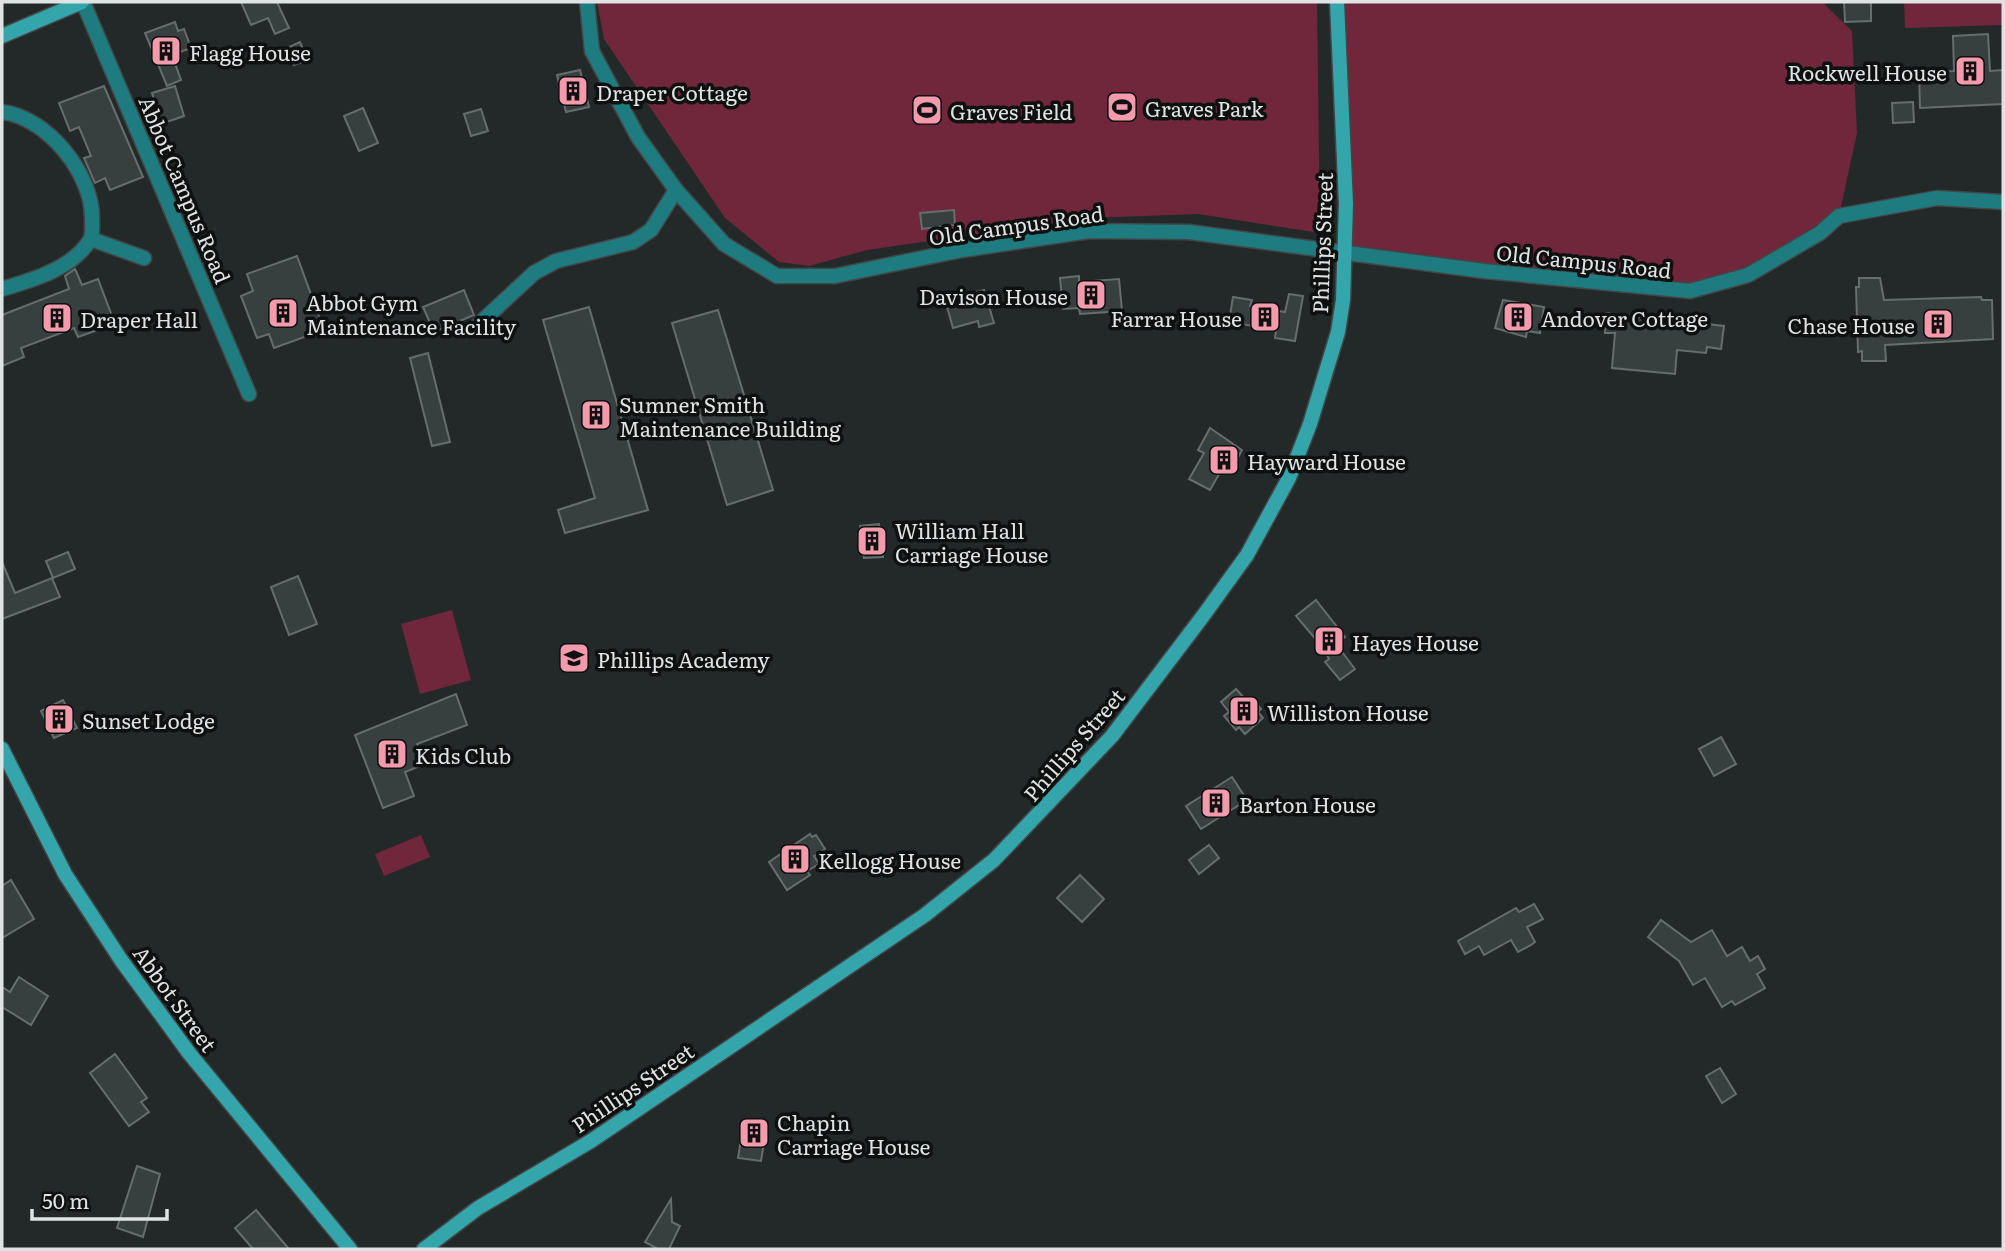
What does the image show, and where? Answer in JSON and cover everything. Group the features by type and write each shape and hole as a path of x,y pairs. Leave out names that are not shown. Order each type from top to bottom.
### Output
{"street":[{"path":"2,36 83,2"},
{"name":"Abbot Campus Road","path":"83,2 249,394"},
{"name":"Old Campus Road","path":"587,2 592,51 638,137 676,190 724,244 777,276 835,276 961,250 1089,231 1189,232 1505,274 1690,291 1748,275 1820,233 1839,216 1937,198 2003,202"},
{"name":"Phillips Street","path":"424,1249 478,1208 591,1141 925,915 994,860 1103,746 1247,555 1289,478 1332,357 1343,300 1346,252 1345,137 1337,2"},
{"path":"2,113 28,119 45,132 85,183 92,208 91,239 71,261 2,289"},
{"path":"478,325 534,273 556,261 633,242 651,230 676,190"},
{"path":"91,239 145,258"},
{"name":"Abbot Street","path":"2,749 65,874 121,960 197,1064 350,1249"}],"shaded area":[{"path":"597,2 1317,2 1320,233 1198,214 1088,218 867,250 809,266 779,262 725,218 604,39"},
{"path":"1339,2 1822,2 1852,31 1857,133 1839,216 1748,275 1690,291 1346,252"},
{"path":"1904,2 2003,2 2003,25 1905,28"},
{"path":"452,610 471,680 420,694 401,624"},
{"path":"421,835 430,857 384,876 375,854"}],"building":[{"path":"241,2 277,2 289,28 275,34 268,18 251,25"},
{"path":"1844,2 1871,2 1871,21 1845,22"},
{"name":"Flagg House","path":"175,22 178,31 184,29 191,48 172,55 181,80 167,86 145,33"},
{"name":"Rockwell House","path":"1988,34 1990,71 2003,70 2003,104 1920,108 1919,72 1954,71 1953,36"},
{"path":"300,42 308,60 294,65 287,48"},
{"name":"Draper Cottage","path":"580,70 589,107 566,112 557,75"},
{"path":"104,86 143,177 110,190 105,178 95,183 84,158 91,156 79,127 70,131 59,103"},
{"path":"175,86 184,116 161,124 152,93"},
{"path":"1913,102 1914,122 1893,123 1892,103"},
{"path":"363,108 378,143 359,151 344,116"},
{"path":"481,109 488,131 471,136 464,114"},
{"path":"954,210 955,225 922,229 920,213"},
{"name":"Abbot Gym Maintenance Facility","path":"297,256 324,330 274,348 269,334 257,338 241,296 253,291 247,274"},
{"name":"Draper Hall","path":"75,269 82,285 98,279 115,324 78,337 74,328 21,348 24,357 2,366 2,315 69,289 65,276"},
{"name":"Davison House","path":"1079,276 1079,282 1119,279 1122,311 1080,314 1079,308 1063,309 1060,278"},
{"name":"Chase House","path":"1859,278 1880,278 1884,300 1981,297 1982,300 1992,300 1993,339 1885,345 1886,361 1862,361 1862,351 1858,352 1856,287 1859,287"},
{"path":"464,290 474,315 434,332 423,307"},
{"path":"984,290 994,323 979,327 978,321 953,328 945,300"},
{"name":"Farrar House","path":"1289,294 1303,296 1295,341 1275,338 1276,330 1229,322 1233,297 1252,300 1250,306 1285,312"},
{"name":"Andover Cottage","path":"1503,300 1544,307 1540,333 1527,331 1526,337 1495,328"},
{"name":"Sumner Smith Maintenance Building","path":"589,307 648,510 565,533 558,510 595,498 543,320"},
{"path":"718,310 773,490 727,505 672,323"},
{"path":"1606,313 1724,326 1721,349 1707,347 1706,353 1677,350 1675,374 1612,368 1615,333 1605,333"},
{"path":"428,353 450,442 432,446 410,358"},
{"name":"Hayward House","path":"1210,428 1242,450 1230,473 1222,469 1210,490 1189,479 1204,453 1198,450"},
{"name":"William Hall Carriage House","path":"879,524 883,557 864,558 860,526"},
{"path":"68,552 75,569 53,578 46,561"},
{"path":"2,562 15,593 52,578 60,597 2,619"},
{"path":"298,576 317,624 289,635 271,587"},
{"name":"Hayes House","path":"1316,600 1345,637 1336,644 1355,669 1340,680 1325,662 1329,659 1324,649 1296,616"},
{"name":"Williston House","path":"1236,689 1246,700 1251,697 1261,709 1258,712 1263,718 1245,734 1239,727 1236,730 1224,716 1229,712 1221,702"},
{"name":"Kids Club","path":"456,694 467,725 417,744 425,764 405,772 414,796 383,808 355,735"},
{"name":"Sunset Lodge","path":"63,700 77,728 54,738 41,711"},
{"path":"1721,737 1736,764 1714,776 1699,749"},
{"name":"Barton House","path":"1232,777 1247,800 1201,829 1186,806"},
{"name":"Kellogg House","path":"810,834 812,837 816,835 825,849 814,856 819,864 807,871 810,875 787,890 769,862"},
{"path":"1209,845 1219,858 1199,874 1189,860"},
{"path":"1080,875 1104,899 1082,922 1057,898"},
{"path":"11,880 34,919 2,938 2,886"},
{"path":"1534,904 1543,919 1527,927 1535,942 1531,945 1518,952 1511,940 1484,955 1479,946 1465,954 1458,941 1516,908 1519,912"},
{"path":"1661,920 1691,942 1712,930 1727,956 1742,947 1750,961 1758,956 1765,969 1757,974 1765,988 1735,1005 1732,1001 1722,1007 1705,978 1693,985 1679,961 1648,937"},
{"path":"19,977 48,996 31,1025 2,1007 2,987 10,992"},
{"path":"115,1054 147,1098 141,1102 149,1112 129,1126 90,1073"},
{"path":"1720,1068 1736,1094 1722,1103 1706,1076"},
{"name":"Chapin Carriage House","path":"744,1121 767,1125 761,1161 738,1158"},
{"path":"137,1166 160,1174 143,1237 117,1228"},
{"path":"671,1199 672,1222 680,1226 669,1249 658,1249 645,1242"},
{"path":"256,1210 289,1249 253,1249 235,1228"}],"place":[{"name":"Flagg House","path":"166,51"},
{"name":"Rockwell House","path":"1970,71"},
{"name":"Draper Cottage","path":"573,91"},
{"name":"Graves Park","path":"1122,107"},
{"name":"Graves Field","path":"927,110"},
{"name":"Davison House","path":"1091,295"},
{"name":"Abbot Gym Maintenance Facility","path":"283,313"},
{"name":"Farrar House","path":"1265,317"},
{"name":"Andover Cottage","path":"1518,317"},
{"name":"Draper Hall","path":"57,318"},
{"name":"Chase House","path":"1938,324"},
{"name":"Sumner Smith Maintenance Building","path":"596,415"},
{"name":"Hayward House","path":"1224,460"},
{"name":"William Hall Carriage House","path":"872,541"},
{"name":"Hayes House","path":"1329,641"},
{"name":"Phillips Academy","path":"574,658"},
{"name":"Williston House","path":"1244,711"},
{"name":"Sunset Lodge","path":"59,719"},
{"name":"Kids Club","path":"392,754"},
{"name":"Barton House","path":"1216,803"},
{"name":"Kellogg House","path":"795,859"},
{"name":"Chapin Carriage House","path":"754,1133"}]}
